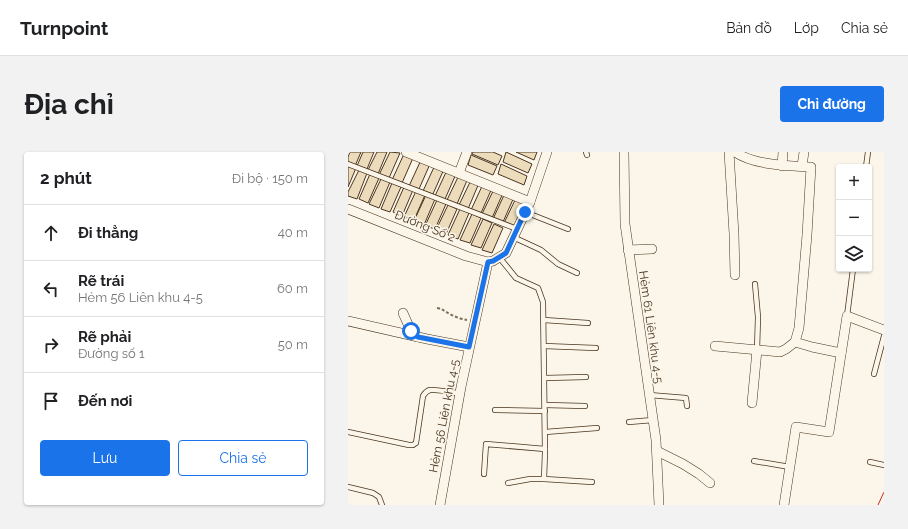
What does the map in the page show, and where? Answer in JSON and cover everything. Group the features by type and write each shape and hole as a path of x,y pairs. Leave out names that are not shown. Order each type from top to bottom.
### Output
{"street":[{"path":"406,152 530,202"},
{"path":"459,173 467,152"},
{"path":"494,260 506,253 530,202 547,152"},
{"name":"Hẻm 61 Liên khu 4-5","path":"624,152 625,224 653,420 659,505"},
{"path":"729,152 735,275"},
{"path":"715,346 780,352 795,342 799,328 811,167 782,166 741,156 735,152"},
{"path":"782,166 783,152"},
{"path":"802,166 804,152"},
{"name":"Đường Số 2","path":"348,209 466,256 494,260"},
{"path":"628,250 652,249"},
{"name":"Hẻm 56 Liên khu 4-5","path":"440,505 469,347 475,321 494,260"},
{"path":"403,313 411,331 418,337"},
{"path":"784,505 796,427 829,432 847,316 884,330"},
{"path":"348,321 469,347"},
{"path":"795,342 842,353"},
{"path":"752,403 757,350"},
{"path":"656,452 683,464 710,483"}],"lane":[{"path":"866,164 868,152"},
{"path":"348,164 515,233 541,250 558,264 577,273"},
{"path":"525,212 568,229"},
{"path":"494,260 516,278 538,288 543,302 545,378 544,479"},
{"path":"847,316 853,272"},
{"path":"756,284 758,317 757,350"},
{"path":"544,320 588,324"},
{"path":"874,374 884,336"},
{"path":"544,346 596,348"},
{"path":"545,378 586,377"},
{"path":"348,432 414,445 416,443 423,396 425,392 434,390 460,394"},
{"path":"649,395 686,398 687,406"},
{"path":"545,405 585,406"},
{"path":"495,410 545,411"},
{"path":"629,422 653,420"},
{"path":"545,432 597,428"},
{"path":"484,474 486,444 545,449"},
{"path":"754,460 790,467"},
{"path":"870,462 884,465"},
{"path":"508,483 530,479 592,482"},
{"path":"348,487 373,493 379,497 382,505"}],"path":[{"path":"437,308 465,320 475,321"}],"building":[{"path":"350,152 361,152 355,166 348,163"},
{"path":"363,152 374,152 367,169 357,166"},
{"path":"377,152 387,152 378,174 368,170"},
{"path":"390,152 400,153 389,178 379,175"},
{"path":"473,152 493,152 502,156 498,165 472,154"},
{"path":"506,152 532,164 528,173 503,162"},
{"path":"516,152 537,152 534,160"},
{"path":"404,154 413,158 402,183 392,180"},
{"path":"471,155 497,166 493,175 468,165"},
{"path":"421,160 430,164 419,189 409,186"},
{"path":"501,164 527,176 524,185 498,174"},
{"path":"348,165 356,168 348,187"},
{"path":"435,165 444,169 433,194 423,191"},
{"path":"359,170 367,173 357,199 348,196 348,192"},
{"path":"447,170 456,174 445,199 435,196"},
{"path":"370,174 379,178 368,203 359,199"},
{"path":"459,175 468,178 457,204 447,200"},
{"path":"381,179 390,182 379,208 369,204"},
{"path":"471,180 479,183 468,209 459,205"},
{"path":"392,183 401,187 390,212 381,209"},
{"path":"483,184 492,188 481,213 471,210"},
{"path":"404,187 413,190 402,216 393,212"},
{"path":"494,189 503,193 492,218 482,214"},
{"path":"416,191 425,195 414,220 404,217"},
{"path":"505,193 514,197 503,222 493,219"},
{"path":"426,195 435,199 424,225 414,221"},
{"path":"516,198 525,201 514,227 504,223"},
{"path":"437,200 446,204 435,229 425,226"},
{"path":"448,205 457,209 446,234 436,230"},
{"path":"460,209 469,213 458,239 448,235"},
{"path":"472,214 481,218 470,243 460,240"},
{"path":"483,219 492,223 481,248 471,245"},
{"path":"494,224 503,228 492,253 482,250"}],"power":[{"path":"878,505 884,492"}],"route":[{"path":"411,331 418,337 469,347 488,262 493,261 506,253 525,212"}]}
